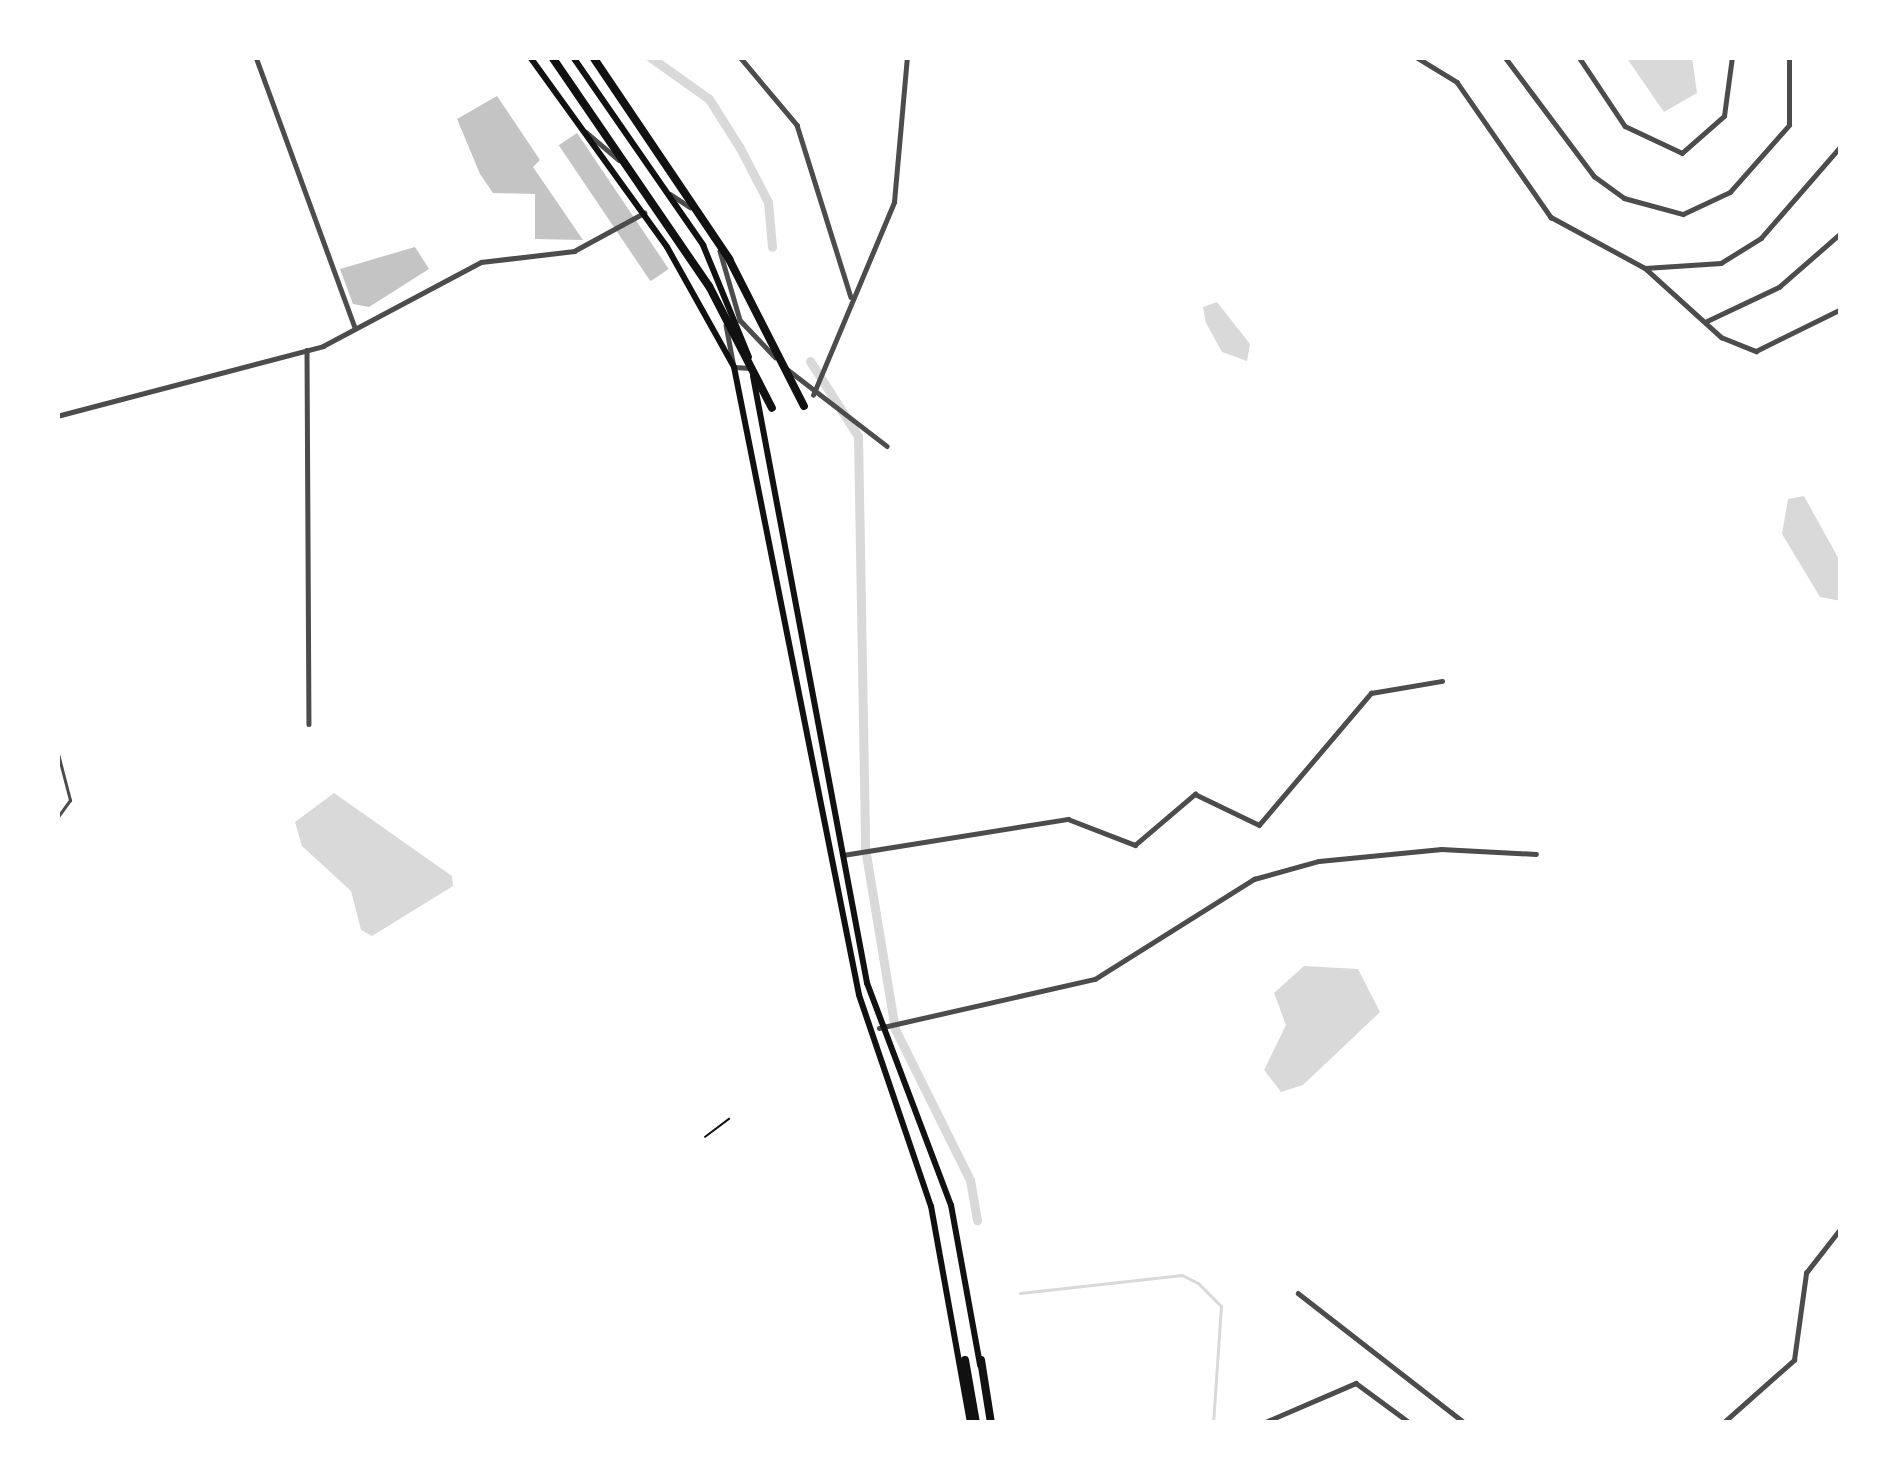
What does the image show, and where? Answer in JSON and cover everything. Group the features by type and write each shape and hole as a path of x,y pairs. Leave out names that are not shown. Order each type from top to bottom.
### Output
{"highway":[{"path":"550,57 710,286 772,408"},
{"path":"593,57 729,259 804,406"},
{"path":"965,1360 973,1423"},
{"path":"981,1360 990,1423"}],"main road":[{"path":"530,57 644,213 734,367 859,995 932,1206 973,1423"},
{"path":"573,57 666,191 740,320 879,1028 951,1205 990,1423"},
{"path":"712,331 740,320"}],"street":[{"path":"256,57 356,327"},
{"path":"740,57 797,125 844,246 851,302"},
{"path":"813,395 830,373 851,302 894,202 907,57"},
{"path":"1416,57 1456,82 1551,217 1645,268 1705,322 1756,351 1841,309"},
{"path":"1505,57 1594,176 1624,199 1683,214 1730,192 1789,125 1789,57"},
{"path":"1580,57 1625,126 1682,153 1724,116 1732,57"},
{"path":"585,131 627,168 695,263 734,367 751,368"},
{"path":"1645,268 1721,263 1761,238 1841,146"},
{"path":"666,191 715,239 740,320 813,395 887,446"},
{"path":"57,416 308,350 481,262 574,251 644,213"},
{"path":"1705,322 1778,287 1841,233"},
{"path":"308,350 309,724"},
{"path":"843,855 1068,819 1135,845 1195,794 1258,825 1371,693 1442,681"},
{"path":"57,750 70,800 57,818"},
{"path":"879,1028 1095,979 1254,879 1319,861 1441,848 1536,854"},
{"path":"1841,1136 1841,1166"},
{"path":"1723,1423 1794,1360 1806,1273 1841,1228"},
{"path":"1298,1293 1465,1423"},
{"path":"1263,1423 1356,1383 1410,1423"}],"path":[{"path":"705,1137 729,1119"}],"shaded area":[{"path":"1626,57 1692,57 1697,93 1664,112"},
{"path":"1217,302 1250,344 1247,361 1222,352 1206,323 1203,307"},
{"path":"1804,496 1841,563 1841,601 1820,597 1782,534 1788,499"},
{"path":"334,793 452,876 453,886 372,936 361,930 351,891 302,846 295,822"},
{"path":"1304,966 1358,969 1380,1012 1303,1085 1281,1092 1264,1070 1286,1025 1274,993"}],"building":[{"path":"497,96 540,160 533,167 583,240 535,239 535,194 493,193 480,174 457,119"},
{"path":"577,133 669,269 650,281 559,145"},
{"path":"415,247 429,269 369,307 353,304 340,269"}],"waterway":[{"path":"650,57 709,99 768,202 772,247"},
{"path":"810,361 858,436 865,848 895,1029 970,1180 977,1220"},
{"path":"1020,1293 1182,1275 1198,1283 1221,1306 1213,1423"}]}
